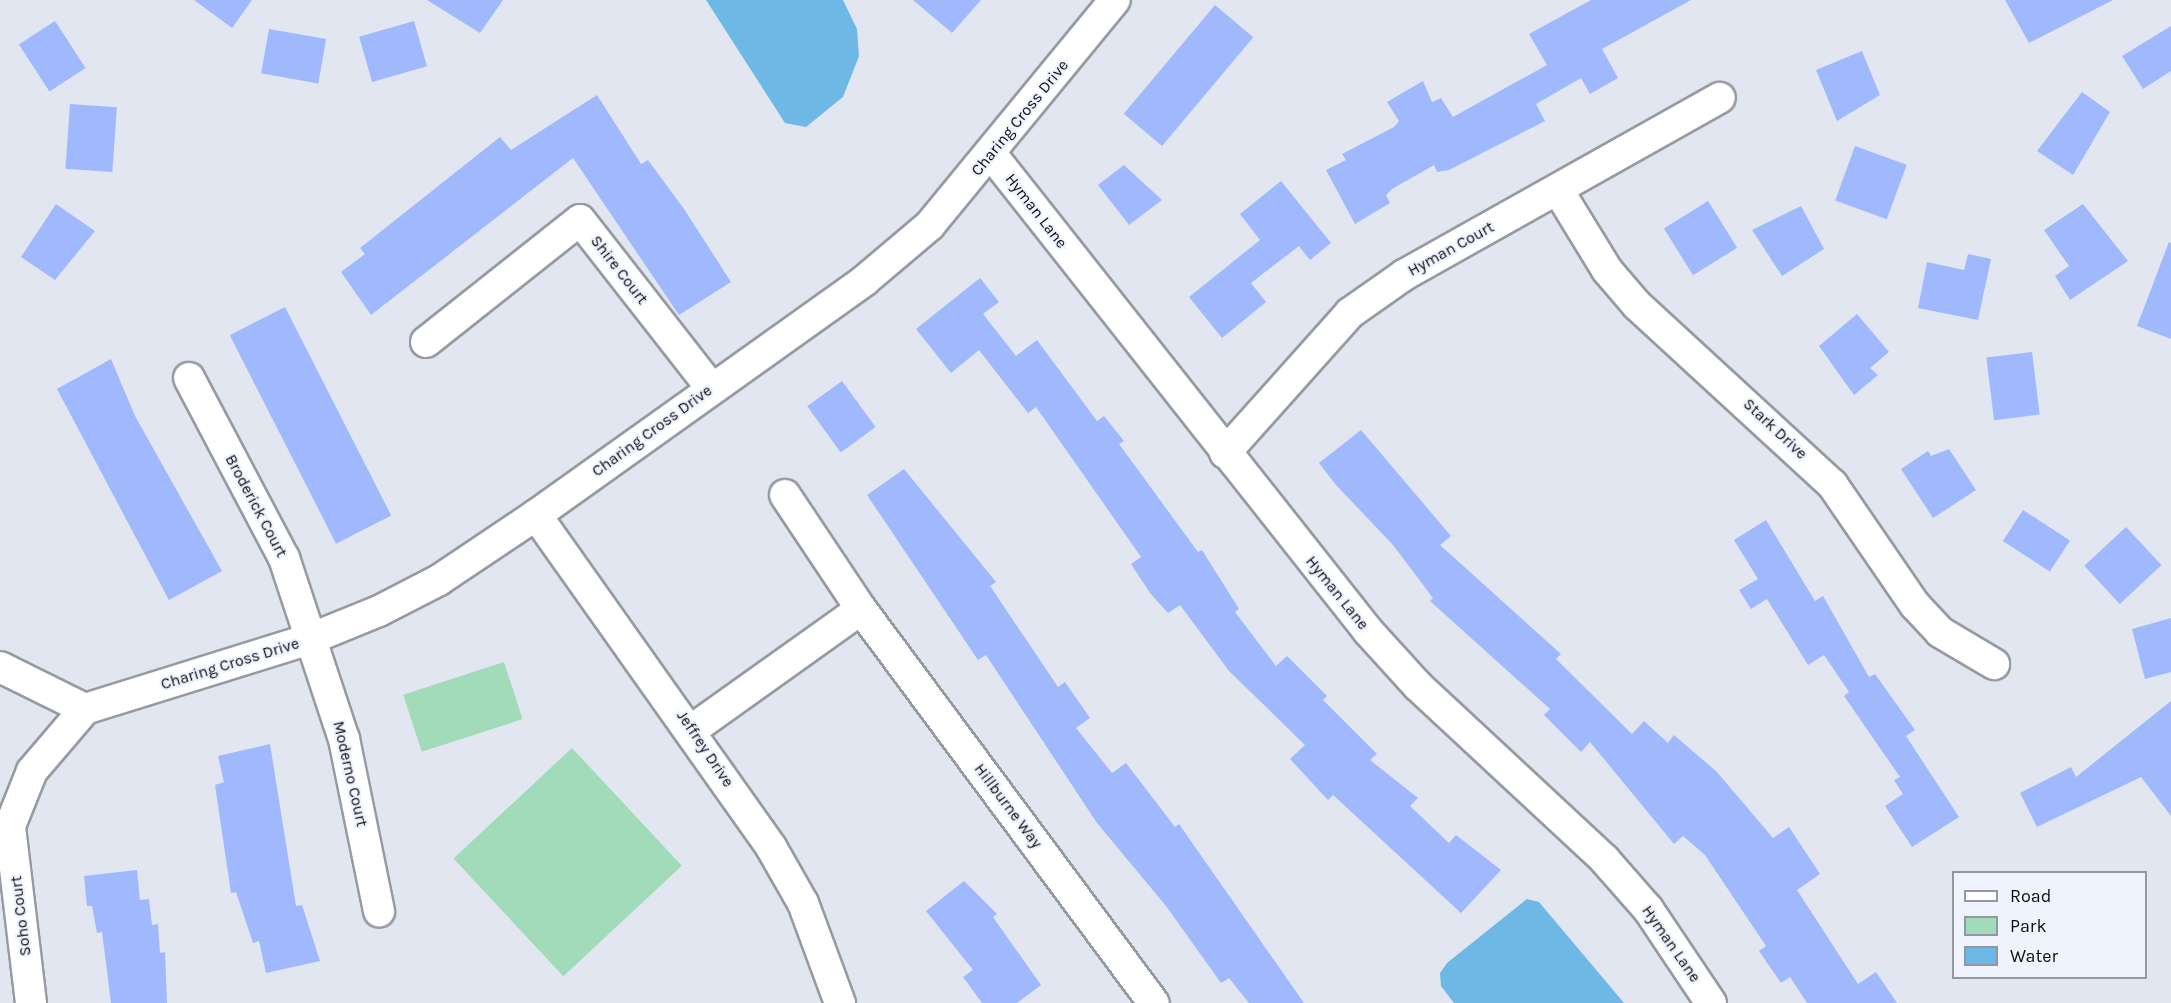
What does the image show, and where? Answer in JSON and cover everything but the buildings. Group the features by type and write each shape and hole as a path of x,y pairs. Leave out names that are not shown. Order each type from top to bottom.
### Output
{"street":[{"name":"Charing Cross Drive","path":"85,709 310,639 439,580 536,514 712,389 922,232 992,155 1115,0"},
{"name":"Hyman Court","path":"1225,453 1350,313 1404,275 1720,98"},
{"name":"Hyman Lane","path":"992,155 1225,453 1418,686 1604,858 1648,909 1711,1003"},
{"name":"Stark Drive","path":"1558,190 1607,270 1638,305 1832,484 1915,605 1940,632 1994,664"},
{"name":"Shire Court","path":"426,342 580,220 712,389"},
{"name":"Broderick Court","path":"189,378 284,558 310,639"},
{"name":"Hillburne Way","path":"785,495 861,609 1154,1003"},
{"name":"Jeffrey Drive","path":"536,514 693,729 803,903 840,1003"},
{"path":"693,729 861,609"},
{"name":"Moderno Court","path":"310,639 344,739 379,911"},
{"path":"0,667 85,709"},
{"name":"Soho Court","path":"32,1003 10,826 32,771 85,709"}],"green space":[{"path":"504,662 523,719 422,752 403,695"},
{"path":"572,748 682,866 563,976 454,858"}],"water":[{"path":"706,0 843,0 857,29 859,56 843,97 806,127 785,123"},
{"path":"1527,899 1539,902 1624,1003 1454,1003 1441,986 1440,973 1447,963"}]}
